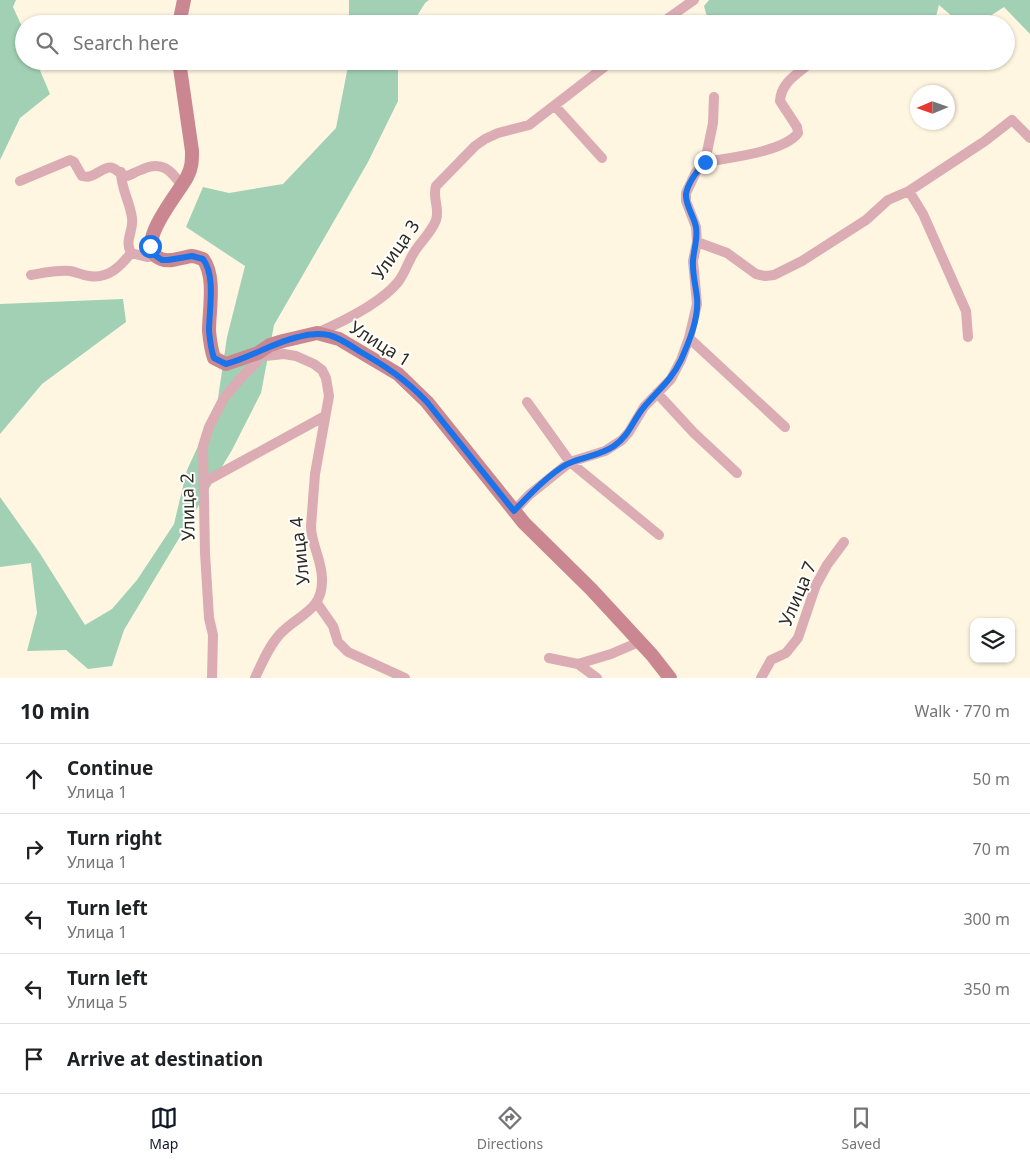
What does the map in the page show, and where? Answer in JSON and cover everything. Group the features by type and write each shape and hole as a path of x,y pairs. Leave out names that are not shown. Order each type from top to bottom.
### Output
{"main road":[{"path":"181,15 184,0"},
{"path":"156,256 150,246 151,238 163,213 182,186 192,164 192,151 180,70"},
{"name":"Улица 1","path":"156,256 168,260 192,256 203,259 208,266 210,276 209,333 214,358 226,364 258,353 270,345 317,333 339,339 387,367 413,387 524,523 580,577 652,654 670,678"}],"street":[{"path":"672,15 694,0"},
{"name":"Улица 3","path":"317,333 341,322 386,294 400,280 407,264 428,235 437,218 434,191 436,186 475,146 498,133 529,125 601,70"},
{"path":"705,162 759,152 790,141 795,137 798,133 797,127 780,101 780,96 785,84 802,70"},
{"path":"514,511 529,495 570,462 605,451 622,440 644,407 671,379 681,360 697,311 693,261 697,242 696,227 686,201 686,193 696,172 705,162 713,123 714,97"},
{"path":"555,106 602,158"},
{"path":"697,242 727,253 756,274 774,275 802,261 866,220 888,200 909,190 985,141 1012,120 1030,138"},
{"path":"20,181 70,160 74,162 82,176 87,177 94,176 108,167 115,168 125,176 128,176 145,168 162,166 172,171 182,186"},
{"path":"120,172 121,184 133,220 128,237 128,245 134,255 147,258 156,256"},
{"path":"909,190 923,214 966,311 968,337"},
{"path":"31,275 71,271 88,276 102,276 118,267 131,252"},
{"path":"689,338 785,427"},
{"name":"Улица 4","path":"255,678 280,634 318,603 322,579 311,526 315,474 329,396 328,386 322,370 314,364 296,356 284,354 265,356 258,353"},
{"name":"Улица 2","path":"212,678 213,635 209,618 205,553 203,446 209,427 224,398 256,363 258,353"},
{"path":"657,393 694,433 737,473"},
{"path":"527,402 570,462 659,535"},
{"name":"Улица 2","path":"208,480 325,416"},
{"name":"Улица 7","path":"761,678 771,660 786,653 798,638 816,585 827,564 844,542"},
{"path":"318,603 333,626 338,642 348,652 405,678"},
{"path":"578,664 611,654 639,642"},
{"path":"549,658 578,664 597,678"}],"green space":[{"path":"0,0 16,0 13,7 17,15 15,15 15,70 40,70 50,94 20,118 0,160"},
{"path":"349,0 429,0 418,15 349,15"},
{"path":"709,0 1030,0 1030,34 1015,18 1015,15 1012,15 1004,7 992,15 951,15 939,5 936,15 706,15 704,6"},
{"path":"347,70 398,70 398,101 368,162 274,325 261,393 232,450 124,630 112,666 88,669 66,650 27,651 37,613 31,563 0,567 0,497 39,552 85,625 112,609 137,580 174,524 187,470 217,405 227,337 245,266 186,227 203,187 229,193 283,184 336,128"},
{"path":"123,299 126,322 42,384 0,434 0,304"}],"route":[{"path":"150,246 156,256 162,260 192,256 203,259 208,266 210,276 209,333 214,358 219,362 226,364 235,362 258,353 270,345 300,336 317,333 339,339 398,374 413,387 486,474 514,511 529,495 570,462 594,456 622,440 644,407 671,379 681,360 697,311 693,261 697,242 696,227 686,201 686,193 696,172 705,162"}]}
